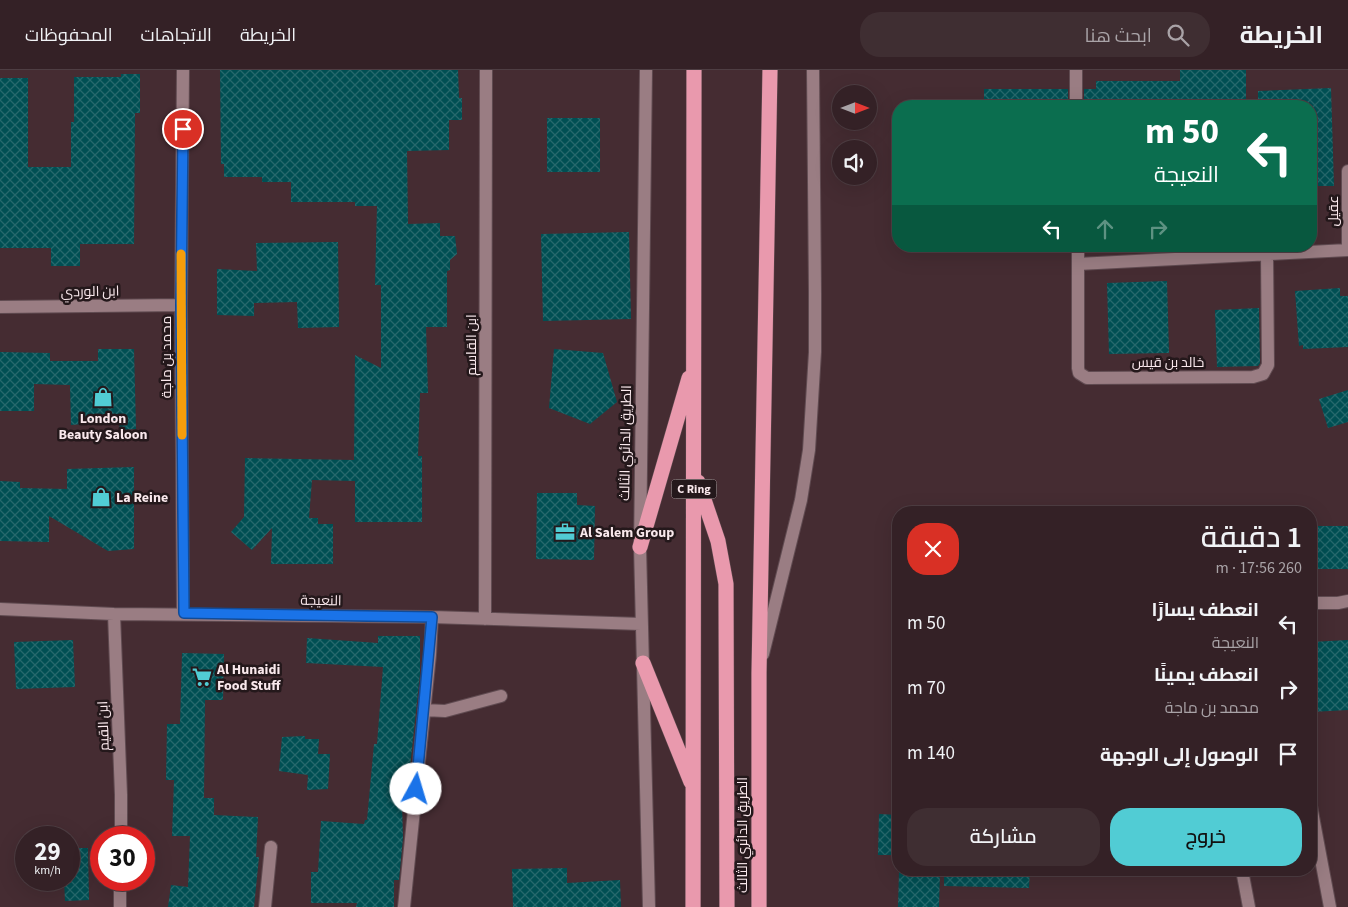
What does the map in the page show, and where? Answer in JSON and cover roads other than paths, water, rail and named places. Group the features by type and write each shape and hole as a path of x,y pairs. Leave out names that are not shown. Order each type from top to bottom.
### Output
{"highway":[{"name":"C Ring","path":"693,907 694,70"},
{"name":"الطريق الدائري الثالث","path":"759,907 759,673 770,70"},
{"path":"640,547 694,360"},
{"path":"694,468 718,541 726,584 727,907"},
{"path":"643,663 694,790"}],"street":[{"name":"محمد بن ماجة","path":"184,70 181,305 184,613"},
{"name":"ابن القاسم","path":"485,619 486,70"},
{"name":"الطريق الدائري الثالث","path":"646,70 640,547 649,907"},
{"name":"الطريق الدائري الثالث","path":"759,673 801,500 809,450 815,293 813,70"},
{"path":"1076,70 1076,100"},
{"name":"عقيل","path":"1348,171 1348,250"},
{"path":"1317,252 1348,250"},
{"name":"خالد بن قيس","path":"1078,252 1078,368 1082,376 1087,378 1253,377 1263,374 1268,365 1267,255"},
{"path":"1078,264 1316,252"},
{"name":"ابن الوردي","path":"0,307 181,305"},
{"path":"1317,603 1348,601"},
{"name":"النعيجة","path":"0,609 114,614 184,613 432,617 642,624"},
{"name":"ابن القيم","path":"114,614 121,826"},
{"path":"404,907 432,617"},
{"path":"424,710 445,711 501,696"},
{"path":"1317,838 1330,907"},
{"path":"264,907 271,847"},
{"path":"1243,876 1249,907"},
{"path":"120,891 120,907"}],"place":[{"name":"London Beauty Saloon","path":"103,397"},
{"name":"La Reine","path":"101,497"},
{"name":"Al Salem Group","path":"565,532"},
{"name":"Al Hunaidi Food Stuff","path":"202,677"}]}
